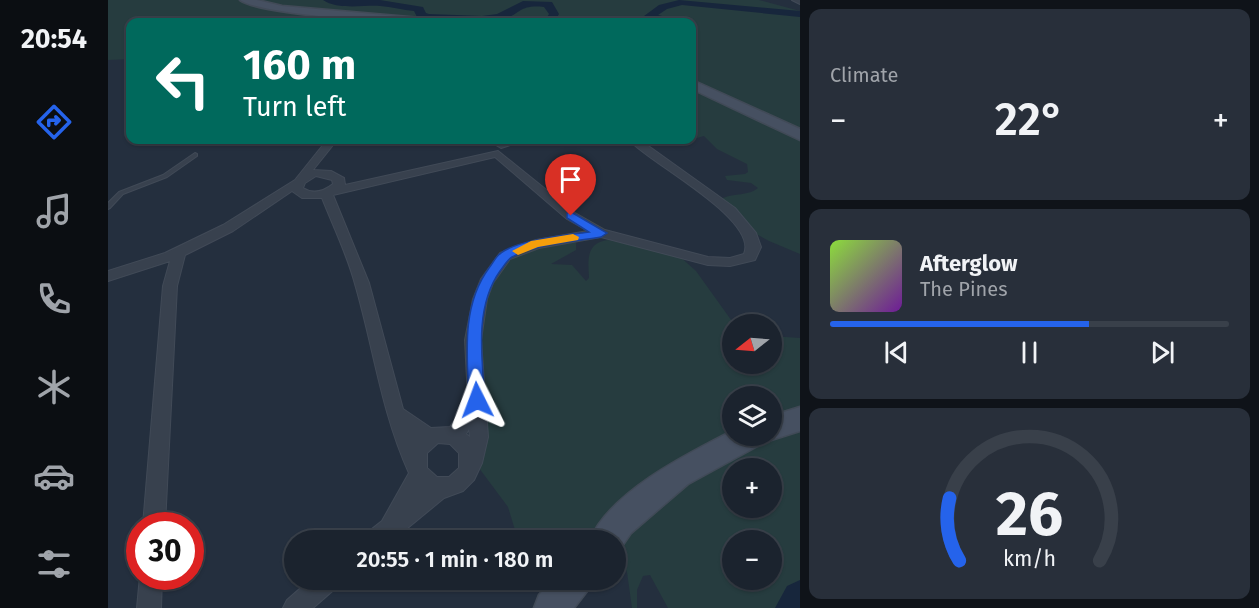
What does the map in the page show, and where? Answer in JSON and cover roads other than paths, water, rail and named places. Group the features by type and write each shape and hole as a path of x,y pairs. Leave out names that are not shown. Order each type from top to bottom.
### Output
{"street":[{"path":"245,0 282,9 386,18"},
{"path":"795,0 800,2"},
{"path":"696,86 800,135"},
{"path":"300,185 329,144"},
{"path":"300,185 313,196 329,193 470,158 497,148 571,216 601,233 708,261 730,262 750,257 754,247 750,233 731,211 639,144"},
{"path":"322,153 324,173"},
{"path":"108,276 179,253 226,230 300,185 311,174 324,173 338,178 373,181"},
{"path":"329,193 339,185 338,178"},
{"path":"329,193 362,282 403,440 417,470 432,485 441,487"},
{"path":"571,216 573,237"},
{"path":"387,530 441,487 458,483 465,477 472,463 479,437 473,340 480,299 486,282 505,256 536,244 601,233"},
{"path":"155,512 170,286 179,253"},
{"path":"152,262 170,286"},
{"path":"454,436 477,400"},
{"path":"394,412 430,438"},
{"path":"782,425 800,419"},
{"path":"384,530 417,470 418,450 430,438 438,435 454,436 467,447 472,463"},
{"path":"614,530 620,522 677,474 730,446"},
{"path":"149,608 150,590"},
{"path":"295,608 316,590"},
{"path":"552,608 566,590"}],"lane":[{"path":"108,207 122,193 165,176 195,155"}],"waterway":[{"path":"328,0 379,3 419,9 421,15 434,18"},
{"path":"658,18 649,16 663,7 692,0"},
{"path":"494,18 504,15 519,5 531,3 548,4 554,14 552,18"},
{"path":"685,3 800,14"},
{"path":"794,608 800,599"}]}
